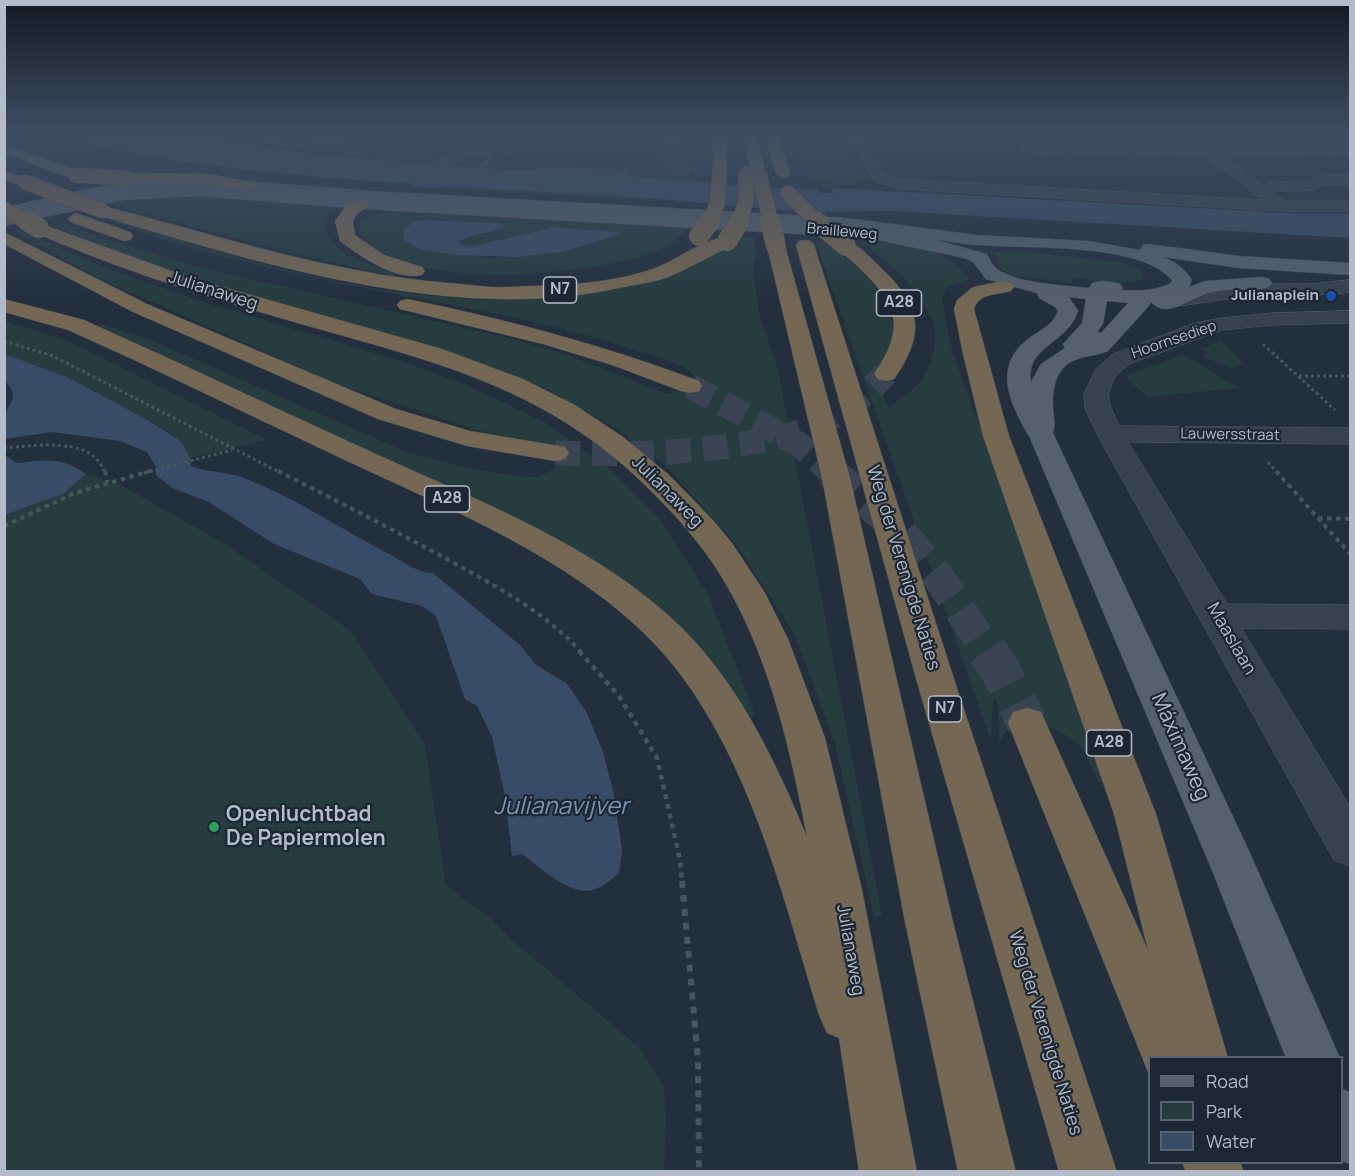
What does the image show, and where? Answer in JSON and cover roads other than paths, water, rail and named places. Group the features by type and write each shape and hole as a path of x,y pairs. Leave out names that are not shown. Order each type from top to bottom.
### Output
{"highway":[{"path":"23,191 76,218 140,242"},
{"name":"N7","path":"49,191 103,212 249,253 413,286 471,292 556,291 632,280 674,269 705,255 727,241 737,230 744,214 749,191"},
{"name":"N7","path":"363,204 351,212 344,221 346,237 359,248 383,262 410,270 461,278 518,280 603,272 648,262 675,251 699,236 711,222 720,204 720,191"},
{"name":"Weg der Verenigde Naties","path":"764,191 791,245 943,705 1088,1172"},
{"name":"Weg der Verenigde Naties","path":"788,193 791,245 836,478 929,922 987,1172"},
{"name":"A28","path":"788,193 811,217 880,277 902,308 906,325 905,343 897,362 886,374"},
{"name":"Julianaweg","path":"4,211 39,228 131,265 454,361 518,386 550,401 611,438 679,501 721,549 740,581 782,666 828,826 888,1172"},
{"name":"A28","path":"4,237 51,263 189,330 387,414 467,438 555,453"},
{"name":"Julianaweg","path":"238,268 538,334 602,353 690,386"},
{"name":"A28","path":"989,289 996,436 1134,814 1200,1056"},
{"name":"A28","path":"4,304 76,325 95,333 497,522 595,576 653,619 703,676 746,746 780,826 878,1114"},
{"name":"A28","path":"4,304 102,314 189,330"},
{"path":"1027,723 1167,1056"}],"main road":[{"name":"Brailleweg","path":"4,211 102,191"},
{"name":"Brailleweg","path":"4,221 101,198 149,191 198,191 363,204 524,212 891,237 964,257 980,258 987,271 989,289"},
{"name":"Brailleweg","path":"310,191 849,223 919,232 951,241 984,243"},
{"path":"849,223 1041,236 1239,262 1350,270"},
{"path":"964,257 984,243 1109,254 1131,259 1205,287 1256,277 1350,270"},
{"path":"1116,299 1099,287 1139,289 1152,287 1162,279 1161,274 1256,277 1350,285"},
{"path":"989,289 1116,299 1170,275"},
{"path":"989,289 1116,299"},
{"name":"Máximaweg","path":"1046,294 1064,303 1068,311 1065,321 1056,332 1024,355 1018,367 1018,381 1025,406 1043,438 1234,868 1312,1056"},
{"name":"Máximaweg","path":"1043,438 1039,403 1047,375 1053,364 1077,350 1093,351 1099,347 1108,340 1135,307 1116,299 1074,344 1077,350"},
{"path":"1343,1121 1350,1136"}],"street":[{"path":"1034,191 1281,206 1350,206"},
{"path":"1263,191 1281,206"},
{"path":"1170,275 1191,300 1241,291 1324,291 1350,285"},
{"name":"Hoornsediep","path":"1110,434 1098,408 1096,393 1104,374 1121,359 1203,328 1222,324 1350,317"},
{"name":"Lauwersstraat","path":"1110,434 1350,436"},
{"name":"Maaslaan","path":"1110,434 1350,846"},
{"path":"1218,616 1350,617"}],"water":[{"path":"527,191 819,191 820,193 833,193 833,191 884,191 1305,214 1350,214 1350,238 893,211 776,210 649,198"},
{"path":"415,221 499,223 507,226 459,241 461,245 473,246 555,227 621,234 562,252 519,257 457,255 419,249 403,239 404,229"},
{"name":"Julianavijver","path":"5,354 67,377 144,418 181,441 190,458 191,466 238,476 263,486 411,567 433,573 521,646 536,665 566,683 586,711 602,749 613,790 622,850 619,873 600,887 580,890 569,887 548,875 522,854 512,856 505,796 492,737 477,706 465,699 436,616 422,606 372,594 360,579 274,544 209,502 172,488 156,475 156,467 147,452 120,441 52,432 5,439 4,418 13,396 5,381"},
{"path":"5,455 16,463 45,460 61,462 86,474 63,494 5,515"}],"tunnel":[{"path":"784,436 814,426 839,413 886,374"},
{"path":"690,386 784,436"},
{"path":"555,453 632,454 683,451 709,449 784,436"},
{"path":"784,436 797,443 832,473"},
{"path":"830,471 896,527 935,572 988,652"},
{"path":"987,651 1000,670 1027,723"}],"place":[{"name":"Julianaplein","path":"1331,296"},
{"name":"Openluchtbad De Papiermolen","path":"214,827"}]}
